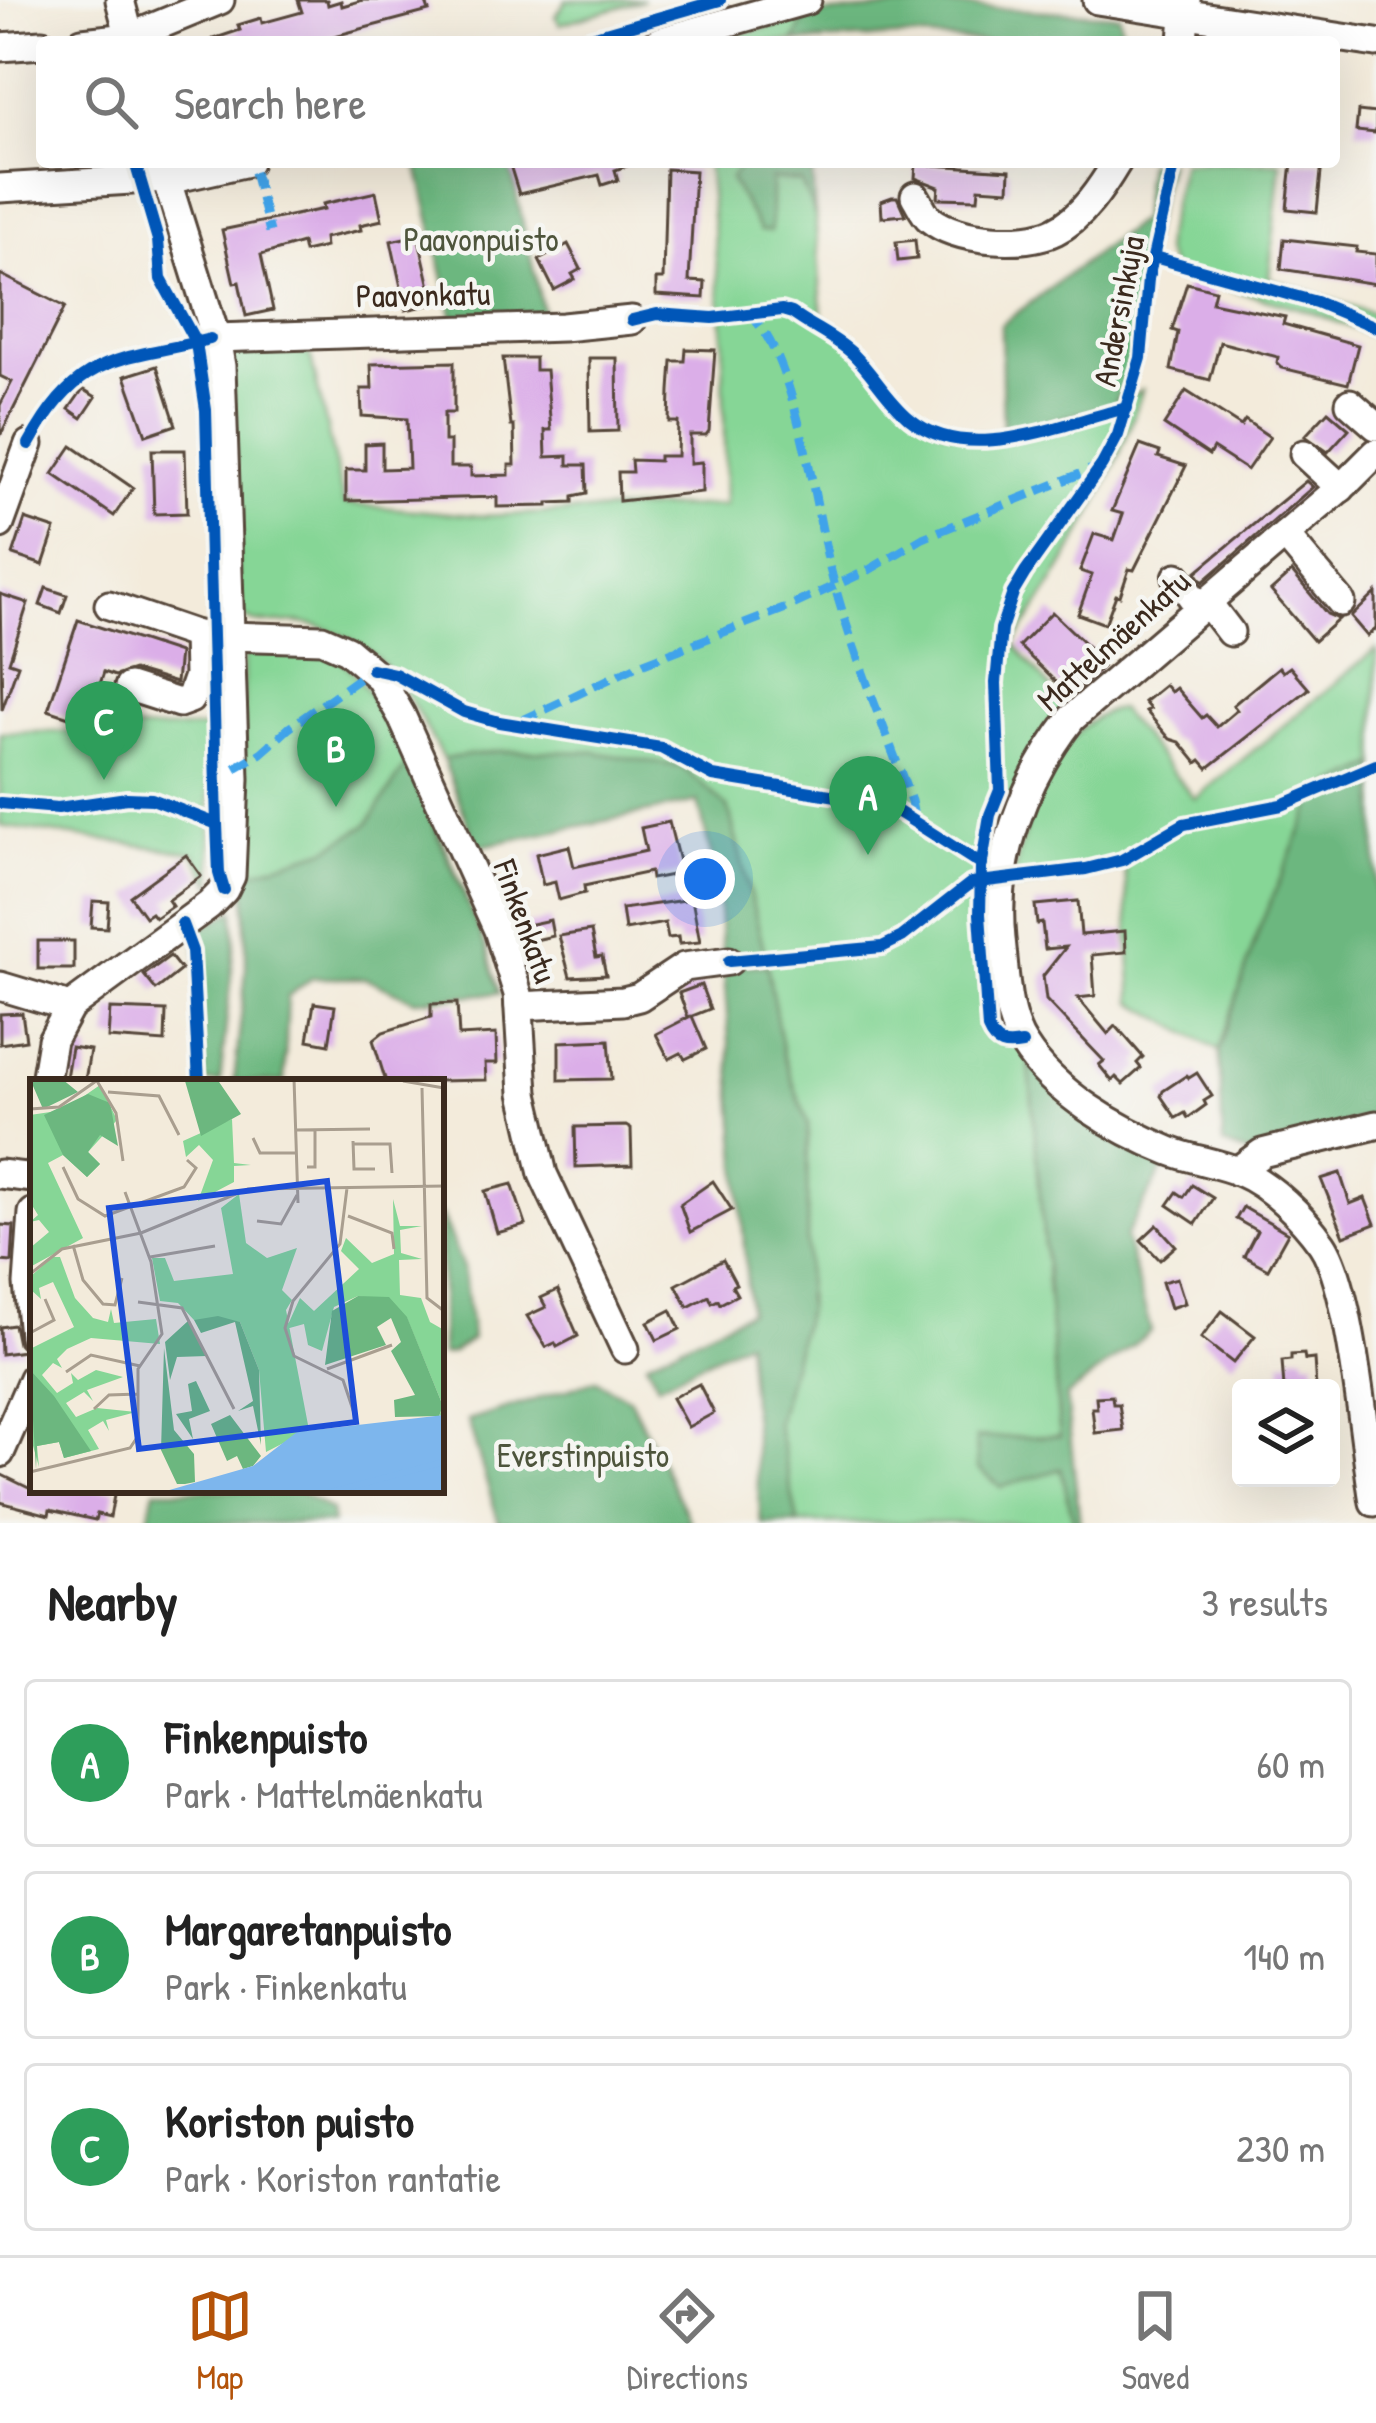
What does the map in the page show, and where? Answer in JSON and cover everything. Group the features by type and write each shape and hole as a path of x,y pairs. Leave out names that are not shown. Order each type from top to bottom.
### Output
{"street":[{"path":"120,0 129,36"},
{"path":"139,36 220,0"},
{"path":"679,36 808,0"},
{"path":"1097,0 1184,18 1322,36"},
{"path":"1340,38 1376,43"},
{"path":"0,47 36,44"},
{"path":"914,196 930,219 974,236 1028,241 1059,230 1112,168"},
{"path":"0,188 163,170 216,338 223,394 235,779 231,876 209,905 70,1007 52,1040 46,1079"},
{"name":"Paavonkatu","path":"216,338 563,327 632,320"},
{"path":"1350,403 1376,426"},
{"path":"0,524 29,444"},
{"name":"Mattelmäenkatu","path":"1374,1502 1335,1268 1310,1228 1263,1185 1237,1171 1156,1144 1086,1106 1053,1078 1022,1044 1015,1025 1000,926 1002,878 1013,829 1030,785 1072,718 1376,453"},
{"path":"1304,454 1341,488"},
{"path":"1285,536 1341,602"},
{"path":"1177,577 1230,632"},
{"name":"Finkenkatu","path":"109,605 197,635 322,639 347,650 379,677 483,890 513,976 524,1093 543,1174 626,1349"},
{"path":"129,688 179,703 190,698 198,676 197,635"},
{"path":"519,1006 623,1001 639,997 684,968 729,961"},
{"path":"0,986 70,1007"},
{"path":"1237,1171 1262,1153 1376,1125"},
{"path":"0,1174 30,1178"},
{"path":"30,1256 30,1304"},
{"path":"0,1453 30,1385"}],"green space":[{"path":"567,0 644,0 560,24 555,16"},
{"path":"935,5 1119,15 1122,31 1145,36 797,36 805,19"},
{"path":"822,14 823,36 733,36"},
{"name":"Paavonpuisto","path":"418,168 510,168 544,316 453,318"},
{"path":"708,168 811,168 823,321 850,340 921,416 946,430 967,434 1018,430 1073,417 1142,390 1088,522 1014,644 1070,711 994,867 1029,1063 1060,1437 977,1438 1001,1487 1061,1468 1074,1523 798,1523 777,1422 806,1309 808,1123 783,1055 765,954 728,807 498,751 443,759 406,694 369,652 321,628 260,623 239,612 230,346 310,354 344,504 483,516 725,505 723,332"},
{"path":"738,168 811,168 815,215 801,182 771,179 771,231 760,231 730,179"},
{"path":"1146,168 1167,168 1138,287 1137,353 1114,405 1003,432 1001,325 1140,220"},
{"path":"1181,168 1280,168 1269,278 1373,314 1376,337 1305,310 1173,273 1164,240"},
{"path":"1376,649 1376,765 1325,789 1314,801 1260,926 1219,1051 1133,1002 1125,868 1012,889 1044,782 1077,733 1097,717 1119,709 1195,799"},
{"path":"248,651 329,653 352,671 377,706 429,807 499,993 396,939 246,934 243,663"},
{"path":"207,728 213,886 194,853 0,826 0,733"},
{"path":"498,751 594,752 682,767 728,807 765,954 722,952 717,880 698,802 477,847 443,759"},
{"path":"407,764 487,949 499,993 415,1000 365,978 312,978 288,996 284,1079 234,1079 246,971 246,874 327,849 367,825"},
{"path":"1376,765 1376,1114 1248,1154 1223,1145 1219,1051 1260,926 1314,801 1325,789"},
{"path":"234,910 220,1079 205,1079 196,932"},
{"path":"738,965 767,965 783,1055 808,1123 806,1309 777,1422 798,1523 761,1523 746,1340 658,1385 646,1362 749,1311 724,973"},
{"path":"1029,1063 1097,1121 1166,1164 1125,1237 1151,1331 1066,1397 1080,1523 1074,1523 1061,1469 1001,1487 978,1468 976,1438 1060,1436"},
{"path":"444,1221 463,1268 472,1339 444,1354"},
{"name":"Everstinpuisto","path":"596,1380 630,1399 691,1523 499,1523 468,1421"},
{"path":"154,1493 301,1493 331,1511 333,1523 147,1523"}],"building":[{"path":"298,0 327,0 328,5 341,1 342,6 363,0 425,0 429,11 335,36 222,36 261,18 262,23 302,12"},
{"path":"1358,111 1376,113 1376,133 1356,131"},
{"path":"511,168 621,168 615,170 618,180 602,185 599,175 519,194"},
{"path":"916,168 1010,170 1009,190 979,188 978,199 938,198 939,187 915,178"},
{"path":"1291,168 1321,168 1317,212 1287,209"},
{"path":"666,169 695,171 689,281 705,282 704,298 656,295 656,279 663,279"},
{"path":"376,192 382,220 324,238 325,247 304,252 302,243 261,255 273,310 246,316 222,230 324,209 323,204"},
{"path":"897,197 905,215 882,217 881,201"},
{"path":"418,235 434,304 406,310 391,241"},
{"path":"1284,239 1357,247 1356,252 1376,254 1376,284 1281,269"},
{"path":"915,240 917,259 898,261 896,242"},
{"path":"568,244 581,269 572,274 575,279 554,290 539,260"},
{"path":"0,274 65,307 0,436 0,405 12,382 0,376"},
{"path":"1187,283 1215,290 1212,302 1285,317 1283,324 1358,345 1348,384 1282,368 1278,357 1220,342 1210,380 1171,370 1178,332 1172,330"},
{"path":"686,349 715,350 709,431 690,435 690,463 702,462 702,492 619,501 618,472 632,472 631,460 677,456 678,422 669,422 672,361 685,361"},
{"path":"503,358 535,358 535,370 546,370 551,430 545,430 546,457 568,456 568,465 586,465 587,493 573,496 573,502 548,506 497,507 497,497 346,501 346,470 365,470 365,444 382,443 382,469 409,468 407,419 362,416 361,389 372,389 371,364 454,362 454,413 444,413 450,467 471,467 471,476 509,475 509,465 515,465 514,426"},
{"path":"589,358 617,358 618,431 590,432"},
{"path":"157,366 176,425 146,435 125,376"},
{"path":"83,389 96,397 82,418 69,409"},
{"path":"1186,391 1241,426 1245,420 1270,437 1247,470 1213,448 1209,455 1164,425"},
{"path":"1328,411 1349,429 1328,452 1305,436"},
{"path":"1140,445 1186,466 1134,570 1129,569 1105,624 1078,614 1092,575 1080,571 1094,534 1114,540 1123,514 1112,511"},
{"path":"72,446 133,488 114,516 53,474"},
{"path":"152,450 185,450 187,513 154,514"},
{"path":"1306,481 1313,487 1203,582 1196,572"},
{"path":"25,519 55,529 43,565 13,555"},
{"path":"1292,572 1327,614 1339,619 1314,641 1271,591"},
{"path":"46,588 67,595 61,613 40,605"},
{"path":"1376,593 1376,629 1367,636 1351,617"},
{"path":"0,594 28,603 9,662 18,665 2,710"},
{"path":"1052,612 1098,656 1094,661 1102,667 1081,687 1070,677 1061,687 1019,646"},
{"path":"78,620 179,653 176,683 133,670 115,676 104,672 87,723 48,710"},
{"path":"1279,667 1283,672 1290,667 1309,689 1208,768 1201,760 1197,763 1180,742 1170,739 1146,711 1150,709 1144,702 1165,685 1171,692 1176,688 1202,718 1206,715 1217,727 1237,710 1233,705"},
{"path":"669,822 682,873 651,879 650,872 584,886 585,893 559,900 555,882 543,885 536,854 569,846 574,867 646,851 641,828"},
{"path":"186,855 201,876 168,900 172,906 155,918 151,913 145,917 130,896"},
{"path":"692,899 700,942 679,944 678,937 668,938 665,923 625,930 622,909"},
{"path":"93,901 109,902 107,928 91,927"},
{"path":"1078,901 1081,935 1125,931 1126,952 1092,955 1095,996 1078,998 1108,1034 1116,1026 1143,1057 1137,1063 1141,1068 1123,1084 1116,1077 1112,1081 1099,1065 1104,1061 1046,1000 1043,976 1066,947 1045,949 1035,905"},
{"path":"550,920 553,936 531,941 527,925"},
{"path":"591,931 596,957 602,956 606,975 570,977 559,936"},
{"path":"38,941 74,941 74,969 38,969"},
{"path":"170,956 181,970 156,990 144,975"},
{"path":"701,985 710,1009 692,1016 706,1049 685,1059 681,1053 669,1059 656,1034 691,1016 679,993"},
{"path":"314,1003 335,1006 329,1044 308,1040"},
{"path":"457,1003 459,1036 496,1034 497,1063 485,1063 486,1080 385,1079 373,1040 383,1032 431,1017 431,1004"},
{"path":"110,1009 166,1011 165,1042 108,1038"},
{"path":"22,1013 26,1040 0,1044 0,1014"},
{"path":"609,1040 612,1079 559,1080 559,1042"},
{"path":"71,1047 90,1050 85,1079 66,1078"},
{"path":"1197,1073 1212,1096 1188,1118 1185,1113 1176,1118 1161,1096 1163,1091"},
{"path":"575,1127 631,1129 632,1165 576,1167"},
{"path":"1340,1173 1350,1204 1365,1198 1375,1224 1344,1236 1321,1179"},
{"path":"713,1181 732,1210 690,1232 680,1204"},
{"path":"512,1184 526,1225 497,1233 485,1191"},
{"path":"1192,1185 1213,1198 1196,1224 1168,1205 1177,1192 1184,1197"},
{"path":"1243,1207 1288,1233 1268,1269 1244,1256 1257,1231 1236,1219"},
{"path":"0,1225 14,1226 12,1262 0,1261"},
{"path":"1157,1225 1176,1246 1160,1260 1141,1240"},
{"path":"723,1260 737,1295 720,1304 718,1300 712,1303 709,1296 688,1307 676,1285"},
{"path":"1177,1278 1185,1303 1170,1308 1162,1282"},
{"path":"558,1290 578,1336 546,1347 527,1316 546,1307 541,1298"},
{"path":"671,1310 680,1329 657,1340 648,1322"},
{"path":"1222,1311 1255,1336 1233,1363 1201,1338"},
{"path":"14,1325 24,1351 1,1354 0,1327"},
{"path":"1291,1355 1314,1359 1315,1379 1283,1379 1282,1361 1291,1360"},
{"path":"699,1384 714,1413 688,1427 672,1398"},
{"path":"1112,1396 1113,1404 1119,1404 1123,1430 1095,1433 1092,1408 1097,1408 1096,1397"},
{"path":"0,1474 30,1489 30,1493 114,1493 110,1517 97,1514 95,1520 50,1510 49,1515 0,1502"}],"waterway":[{"path":"382,708 405,757"}],"marked path":[{"path":"254,172 270,232"},
{"path":"748,313 765,333 792,399 842,611 915,823"},
{"path":"521,721 639,665 786,608 869,570 923,538 1097,467"},
{"path":"235,768 372,669"}],"cycle path":[{"path":"595,36 720,0"},
{"path":"137,168 158,240 161,279 196,343 206,410 217,824 224,890"},
{"name":"Andersinkuja","path":"1022,1044 1001,1044 988,1029 980,914 981,868 990,815 1000,790 996,683 1001,629 1025,573 1118,435 1141,358 1148,279 1174,168"},
{"name":"Andersinkuja","path":"1154,257 1316,302 1376,327"},
{"name":"Andersinkuja","path":"632,320 657,314 713,318 782,310 792,313 847,349 910,419 934,433 960,440 1016,437 1127,408"},
{"path":"29,444 48,414 84,376 126,358 210,339"},
{"path":"372,669 395,674 464,712 499,722 661,748 713,776 886,804 982,865"},
{"path":"729,961 882,947 971,883 1122,860 1184,824 1282,805 1376,765"},
{"path":"0,803 58,808 152,799 217,824"},
{"path":"182,924 192,951 199,1079"}],"place":[{"name":"Koriston puisto","path":"104,780"},
{"name":"Margaretanpuisto","path":"336,807"},
{"name":"Finkenpuisto","path":"868,855"}]}
